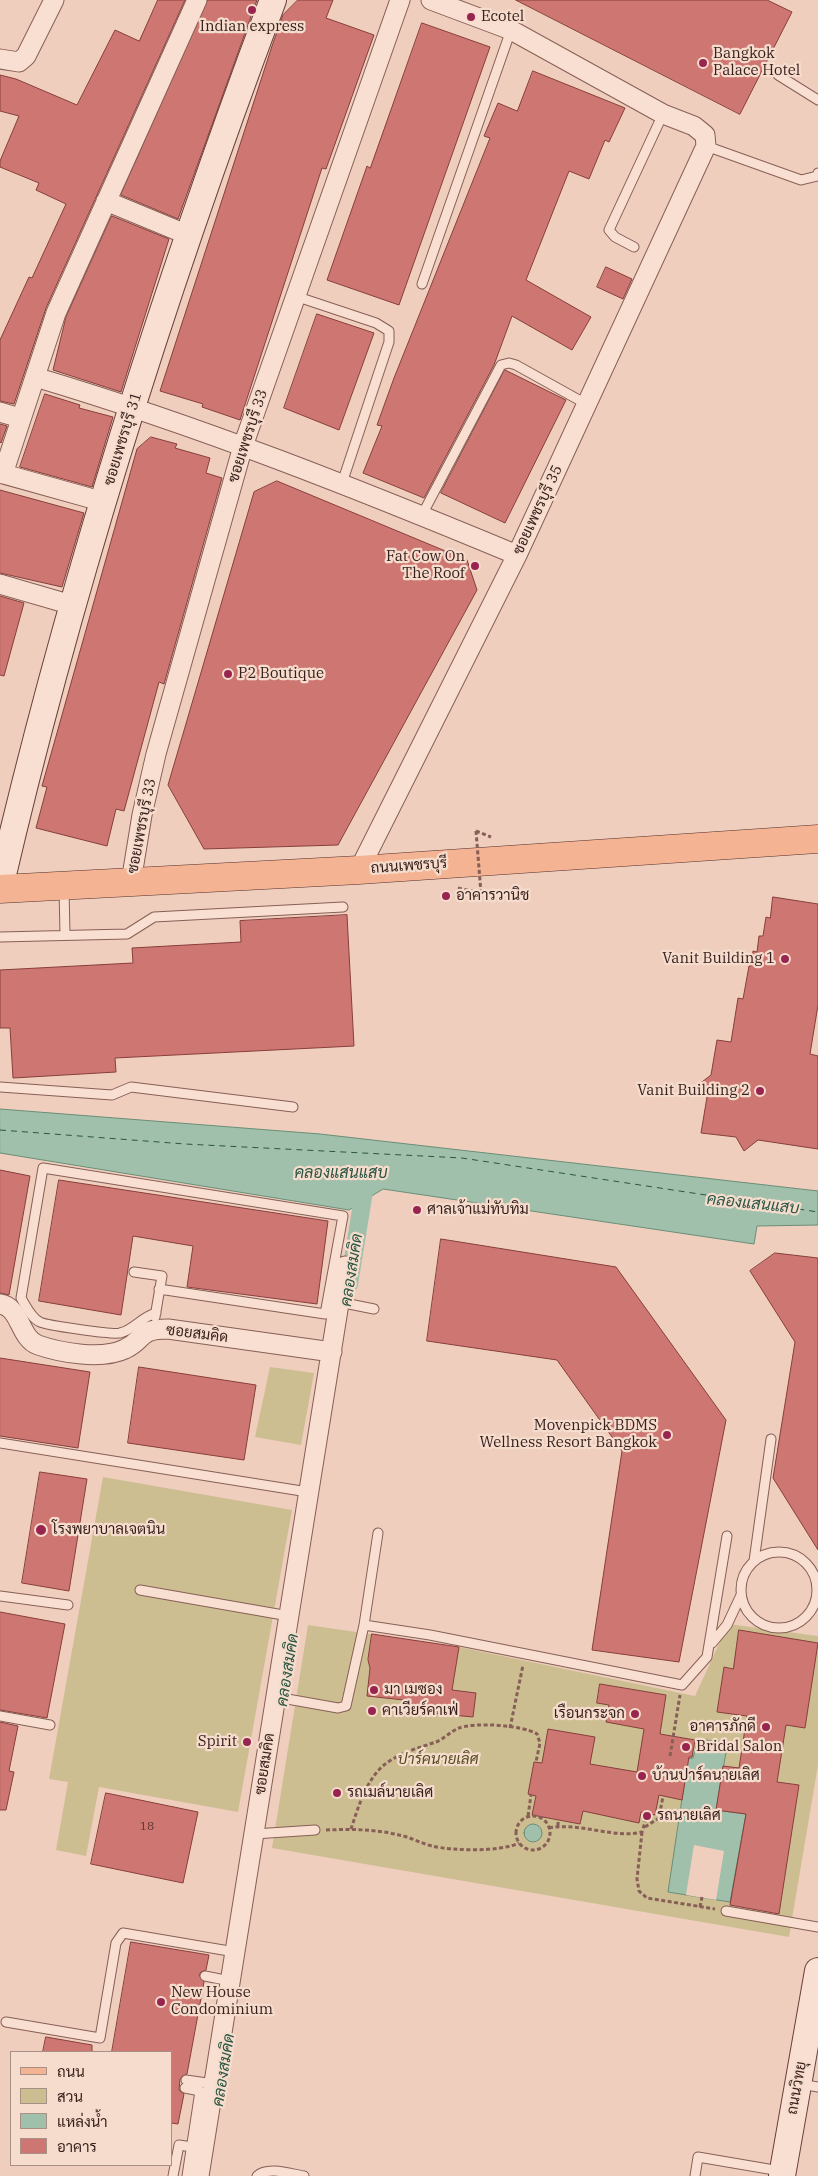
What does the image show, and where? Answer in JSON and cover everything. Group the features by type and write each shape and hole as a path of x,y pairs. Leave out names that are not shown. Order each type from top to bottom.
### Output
{"main road":[{"name":"ถนนเพชรบุรี","path":"0,888 359,870 818,839"}],"street":[{"path":"0,59 19,62 26,56 54,0"},
{"path":"104,502 1,474 56,313 197,0"},
{"name":"ซอยเพชรบุรี 31","path":"0,888 42,698 104,502 132,406 188,235 273,0"},
{"name":"ซอยเพชรบุรี 33","path":"131,882 142,815 156,754 243,446 400,0"},
{"path":"431,0 451,4 511,30 663,114 694,126 705,135 706,146"},
{"name":"ซอยเพชรบุรี 35","path":"359,870 517,555 588,405 706,146"},
{"path":"106,201 188,235"},
{"path":"35,377 132,406 243,446 342,483 517,555"},
{"path":"0,412 20,418"},
{"path":"0,584 72,605"},
{"name":"ซอยสมคิด","path":"199,2176 209,2089 235,1952 345,1266"},
{"name":"ซอยสมคิด","path":"0,1304 11,1309 27,1336 35,1344 76,1354 125,1349 155,1321 168,1329 332,1352"},
{"name":"ถนนวิทยุ","path":"782,2174 808,2085 818,1970"}],"lane":[{"path":"422,284 511,30"},
{"path":"778,75 818,100"},
{"path":"634,246 615,237 609,230 663,114"},
{"path":"706,146 801,180 817,176 818,173"},
{"path":"296,296 376,322 389,330 386,351 342,483"},
{"path":"422,516 500,365 509,363 516,365 588,405"},
{"path":"64,886 65,935"},
{"path":"0,938 127,934 154,917 343,907"},
{"path":"0,1087 112,1095 131,1087 293,1107"},
{"path":"134,1272 162,1276 159,1289 155,1321 141,1319 130,1329 113,1333 40,1323 28,1311 22,1298 43,1168 343,1216 326,1314 159,1289"},
{"path":"338,1302 374,1309"},
{"path":"711,1644 727,1625 741,1595 742,1579 754,1561 771,1439"},
{"path":"0,1443 308,1492"},
{"path":"276,1697 338,1708 346,1706 364,1625 378,1533"},
{"path":"364,1625 430,1635 682,1685 708,1657 727,1536"},
{"path":"741,1595 748,1612 757,1621 779,1628 791,1626 802,1620 816,1602 817,1588 813,1575 806,1564 796,1556 783,1552 770,1553 754,1561"},
{"path":"140,1590 289,1616"},
{"path":"0,1596 68,1605"},
{"path":"0,1716 50,1725"},
{"path":"253,1834 315,1830"},
{"path":"726,1911 818,1926"},
{"path":"6,2022 100,2038 116,1943 123,1933 235,1952"},
{"path":"205,1976 230,1981"},
{"path":"209,2089 185,2084 209,2089"},
{"path":"187,2176 192,2147 209,2089"},
{"path":"173,2176 179,2145 192,2147"},
{"path":"695,2176 698,2158 782,2174"},
{"path":"257,2176 260,2173 276,2171 304,2176"}],"path":[{"path":"458,888 481,893 476,830 490,837"},
{"path":"510,1728 525,1655"},
{"path":"670,1756 682,1685"},
{"path":"351,1829 367,1789 383,1766 406,1752 439,1741 459,1728 485,1723 510,1728 529,1729 537,1734 540,1744 536,1762"},
{"path":"528,1816 531,1795"},
{"path":"644,1827 659,1818 663,1796"},
{"path":"528,1816 539,1817 544,1820 549,1828 548,1840 540,1848 529,1849 519,1843 516,1838 516,1828 519,1822 528,1816"},
{"path":"646,1819 642,1832 637,1879 639,1891 648,1898 726,1911"},
{"path":"558,1820 558,1826"},
{"path":"549,1828 558,1826 634,1834 642,1832"},
{"path":"315,1830 351,1829 399,1835 432,1846 458,1848 508,1848 519,1843"},
{"path":"700,1906 702,1897"}],"green space":[{"path":"270,1367 314,1373 301,1445 255,1437"},
{"path":"103,1477 292,1510 238,1812 99,1787 86,1856 56,1850 68,1782 49,1779"},
{"name":"ปาร์คนายเลิศ","path":"728,1624 818,1636 818,1765 789,1937 272,1848 308,1625 459,1647 695,1696"}],"water":[{"name":"คลองแสนแสบ","path":"0,1109 320,1134 818,1191 818,1225 757,1226 754,1244 383,1189 349,1210 0,1153"},
{"path":"705,1740 725,1742 726,1752 716,1810 746,1814 730,1902 668,1892 688,1759 693,1758 697,1743"},
{"path":"533,1824 539,1827 542,1833 539,1839 533,1842 527,1839 524,1833 527,1827"}],"pier":[{"path":"694,1845 724,1851 716,1900 686,1895"}],"building":[{"path":"158,0 185,0 46,308 14,404 0,401 0,340 29,277 32,278 66,204 36,190 39,183 0,167 0,161 19,116 0,111 0,75 16,79 77,105 115,30 139,41"},
{"path":"208,0 257,0 178,219 121,195"},
{"path":"298,0 333,0 326,18 374,35 326,169 322,168 240,420 202,407 203,404 160,391 272,46 283,15"},
{"name":"Bangkok Palace Hotel","path":"516,0 767,0 792,12 740,114"},
{"path":"422,23 490,47 399,305 327,280 367,166 370,168"},
{"path":"533,71 625,108 609,142 605,140 589,179 569,171 526,280 591,317 572,350 512,316 494,365 424,498 363,473 382,426 377,425 394,378 490,138 484,136 498,103 517,111"},
{"path":"112,216 169,239 121,392 53,370 66,317"},
{"path":"606,267 632,279 623,299 597,287"},
{"path":"317,314 374,333 339,430 284,408"},
{"path":"505,370 566,400 505,523 441,493"},
{"path":"45,394 80,405 79,408 113,417 92,487 20,467"},
{"path":"0,424 7,426 1,443 0,442"},
{"path":"151,437 177,444 175,448 210,458 206,473 222,478 164,684 159,682 124,811 116,809 107,846 36,828 47,787 42,786 137,449"},
{"path":"277,481 467,560 477,590 338,845 204,849 168,785 254,492"},
{"path":"0,490 84,513 62,587 0,573"},
{"path":"0,596 24,603 4,676 0,675"},
{"path":"773,897 818,904 818,1005 810,1054 818,1056 818,1149 758,1140 744,1151 736,1137 701,1133 707,1097 698,1085 711,1075 717,1040 731,1042 738,998 743,999 753,951 757,952 759,936 763,936 766,917 770,918"},
{"path":"347,915 354,1046 115,1058 116,1072 13,1078 10,1028 0,1028 0,970 133,963 132,948 241,942 240,921"},
{"path":"0,1170 30,1176 9,1295 0,1293"},
{"path":"59,1180 328,1221 317,1304 187,1287 193,1246 133,1236 121,1315 39,1301"},
{"name":"Movenpick BDMS Wellness Resort Bangkok","path":"441,1239 616,1267 726,1420 679,1662 592,1650 622,1451 557,1360 427,1341"},
{"path":"775,1253 818,1258 818,1550 773,1478 795,1342 750,1271"},
{"path":"0,1358 90,1372 78,1448 0,1436"},
{"path":"139,1367 256,1385 244,1460 128,1443"},
{"path":"40,1472 87,1479 69,1591 22,1583"},
{"path":"0,1612 65,1624 47,1718 0,1710"},
{"name":"อาคารภักดี","path":"739,1630 818,1643 805,1728 786,1725 777,1782 799,1785 779,1914 730,1905 746,1814 716,1810 723,1766 739,1768 747,1716 717,1712 724,1667 733,1669"},
{"path":"372,1634 459,1647 452,1690 476,1693 473,1717 430,1713 404,1700 367,1696 370,1668 368,1660"},
{"name":"บ้านปาร์คนายเลิศ","path":"600,1684 666,1695 660,1734 695,1740 692,1757 689,1757 682,1800 659,1795 655,1815 641,1812 639,1823 583,1811 580,1824 532,1815 536,1796 528,1794 534,1762 542,1763 548,1729 595,1737 590,1764 637,1772 644,1729 606,1722 609,1705 597,1703"},
{"path":"0,1722 18,1726 9,1771 14,1772 6,1810 0,1810"},
{"path":"106,1793 198,1812 183,1883 91,1864"},
{"name":"New House Condominium","path":"131,1942 209,1955 206,1970 199,1975 204,1982 187,2074 180,2079 179,2090 184,2094 178,2124 172,2123 172,2051 112,2051"},
{"path":"46,2037 92,2045 92,2051 43,2051"}],"waterway":[{"name":"คลองสมคิด","path":"349,1284 366,1179"}],"ferry route":[{"path":"0,1130 185,1144 462,1158 818,1212"}],"place":[{"name":"Indian express","path":"252,10"},
{"name":"Ecotel","path":"471,17"},
{"name":"Bangkok Palace Hotel","path":"703,63"},
{"name":"Fat Cow On The Roof","path":"475,566"},
{"name":"P2 Boutique","path":"228,674"},
{"name":"อาคารวานิช","path":"446,896"},
{"name":"Vanit Building 1","path":"785,959"},
{"name":"Vanit Building 2","path":"760,1091"},
{"name":"ศาลเจ้าแม่ทับทิม","path":"417,1210"},
{"name":"Movenpick BDMS Wellness Resort Bangkok","path":"667,1435"},
{"name":"โรงพยาบาลเจตนิน","path":"41,1530"},
{"name":"มา เมซอง","path":"374,1690"},
{"name":"คาเวียร์คาเฟ่","path":"372,1711"},
{"name":"เรือนกระจก","path":"635,1714"},
{"name":"อาคารภักดี","path":"766,1727"},
{"name":"Spirit","path":"247,1742"},
{"name":"Bridal Salon","path":"686,1747"},
{"name":"บ้านปาร์คนายเลิศ","path":"642,1776"},
{"name":"รถเมล์นายเลิศ","path":"337,1793"},
{"name":"รถนายเลิศ","path":"647,1816"},
{"name":"New House Condominium","path":"161,2002"}]}
